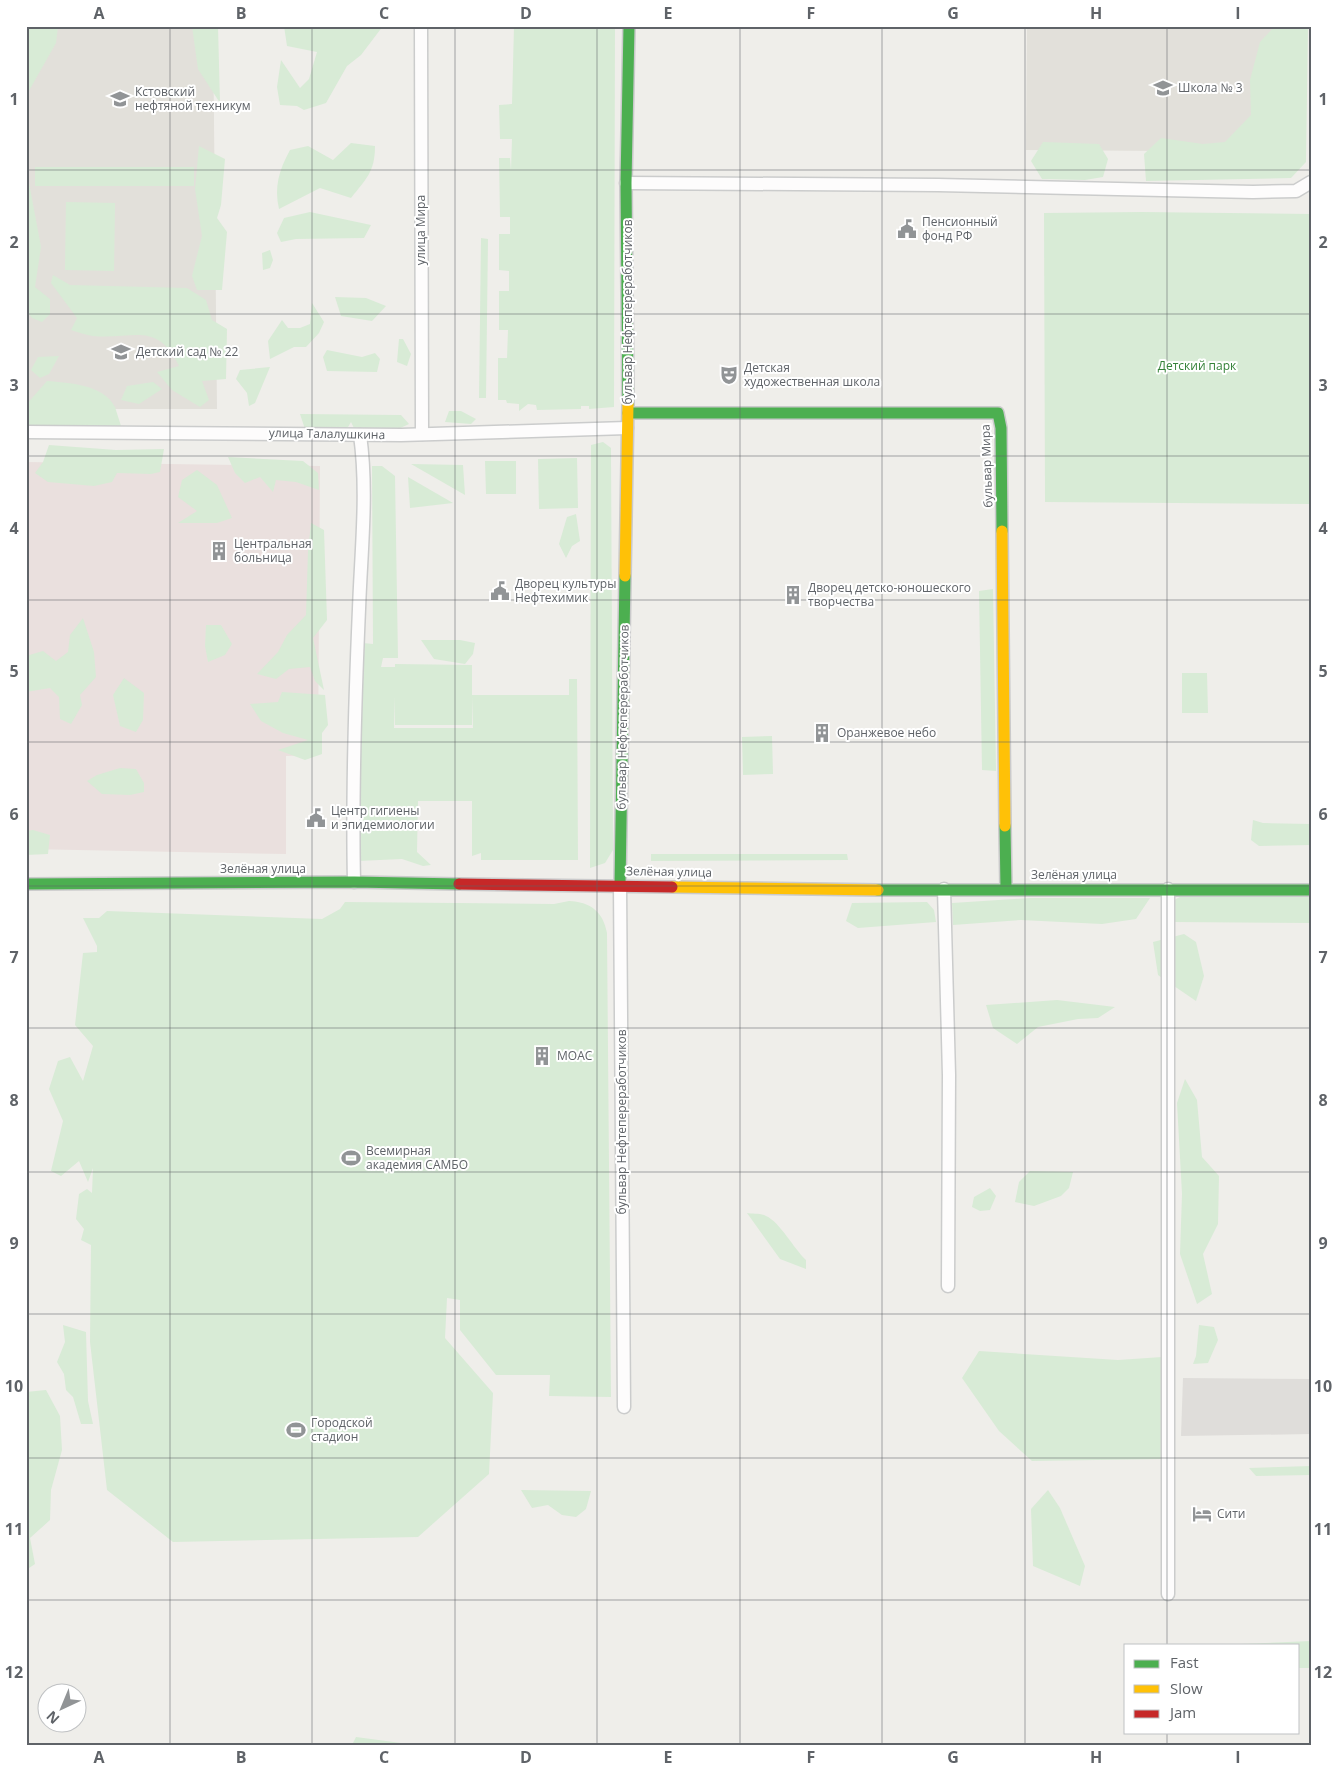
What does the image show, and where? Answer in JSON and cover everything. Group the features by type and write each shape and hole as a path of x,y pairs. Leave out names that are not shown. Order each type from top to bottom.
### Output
{"street":[{"name":"улица Мира","path":"421,26 422,434"},
{"name":"бульвар Нефтепереработчиков","path":"624,1407 620,885 628,413 626,183 629,26"},
{"path":"626,183 929,185 1253,192 1296,191 1311,182"},
{"name":"бульвар Мира","path":"628,413 998,413 1001,458 1006,889"},
{"name":"улица Талалушкина","path":"26,432 422,434 627,428"},
{"path":"354,882 353,737 363,508 363,456 360,434"},
{"name":"Зелёная улица","path":"26,884 354,882 840,890 1311,890"},
{"path":"944,889 949,1075 948,1286"},
{"path":"1168,889 1168,1594"}],"shaded area":[{"name":"Кстовский нефтяной техникум","path":"26,26 213,26 217,409 26,409"},
{"name":"Школа № 3","path":"1027,26 1301,26 1297,152 1026,150"},
{"path":"26,462 320,466 318,755 286,756 286,854 26,849"},
{"path":"1183,1378 1311,1379 1311,1434 1181,1436"}],"green space":[{"path":"26,26 58,26 56,43 26,96"},
{"path":"192,26 218,26 220,103 198,69"},
{"path":"284,26 383,26 361,55 347,66 326,103 304,110 297,106 280,105 277,87 281,60 300,88 309,79 317,52 287,46"},
{"path":"514,26 615,26 614,407 589,409 589,406 581,406 581,409 537,410 536,405 528,404 519,411 519,404 498,400 498,358 507,358 508,330 499,330 499,291 509,291 509,271 499,270 499,234 510,234 510,217 500,217 499,158 510,158 511,170 512,139 500,139 499,105 512,104"},
{"path":"1275,26 1308,28 1306,162 1291,178 1146,181 1144,154 1161,138 1203,144 1225,142 1251,115 1250,80 1260,42"},
{"path":"1043,142 1099,144 1108,159 1103,177 1085,180 1042,179 1031,161"},
{"path":"351,143 375,146 375,155 369,175 351,198 320,188 279,209 278,179 290,150 308,146 333,160"},
{"path":"199,146 225,159 221,205 217,218 227,232 222,290 197,290 192,276 202,236 195,189"},
{"path":"26,167 41,247 35,287 50,299 50,314 42,322 32,318 26,311"},
{"path":"35,167 194,167 194,186 35,186"},
{"path":"66,202 115,203 114,271 65,270"},
{"path":"310,212 371,225 364,238 296,239 281,242 277,233 284,218"},
{"name":"Детский парк","path":"1044,213 1311,214 1311,504 1045,502"},
{"path":"481,238 488,239 486,398 479,398"},
{"path":"270,250 273,260 270,268 263,270 262,253"},
{"path":"53,275 70,285 187,288 206,300 212,320 227,329 226,379 202,381 209,400 200,407 172,390 157,372 179,366 171,352 162,342 153,337 143,335 107,337 93,336 71,330 77,318 51,283"},
{"path":"335,297 366,298 386,306 372,321 341,316"},
{"path":"312,303 324,322 319,333 306,347 294,347 270,359 268,341 282,320 288,328 300,328 310,324"},
{"path":"399,339 403,339 411,354 407,366 397,362"},
{"path":"327,350 362,357 375,353 380,359 377,372 327,371 323,357"},
{"path":"59,356 49,374 40,378 31,370 38,357"},
{"path":"270,367 255,403 249,406 247,393 236,379 240,370"},
{"path":"47,381 94,389 110,399 115,407 121,426 28,428 26,405"},
{"path":"153,382 162,389 139,404 121,400 127,386"},
{"path":"449,411 461,411 476,419 471,424 445,422"},
{"path":"300,414 401,415 409,424 394,431 356,432 351,422 344,434 305,429"},
{"path":"603,442 611,448 613,850 605,863 590,868 591,445"},
{"path":"49,445 116,450 164,449 160,472 151,474 117,473 112,482 94,486 48,482 35,473 43,462"},
{"path":"228,457 303,461 318,473 319,490 296,482 276,480 273,492 260,477 245,483 235,473"},
{"path":"577,458 578,508 539,509 538,459"},
{"path":"485,461 516,461 516,494 486,494"},
{"path":"411,464 463,465 465,495"},
{"path":"372,466 382,466 395,476 398,658 383,658 381,667 395,667 395,664 472,665 472,695 569,695 569,679 577,679 578,860 481,860 481,853 472,856 472,801 418,801 417,852 431,865 423,866 402,859 358,861 361,667 363,643 373,644","holes":["395,697 395,725 472,725 472,697 473,728 394,728"]},
{"path":"197,470 217,485 232,518 217,523 178,523 197,511 178,497 182,480"},
{"path":"408,477 453,503 410,508"},
{"path":"576,514 580,541 572,546 566,558 559,544 567,517"},
{"path":"311,523 324,530 327,620 313,638 324,690 315,681 310,667 289,669 276,679 257,674 278,652 287,635 306,615"},
{"path":"993,589 996,771 982,770 979,591"},
{"path":"83,618 94,652 96,677 80,695 82,705 71,724 60,719 59,697 50,688 26,692 26,656 43,651 56,661 68,652 70,635"},
{"path":"206,625 221,625 232,644 225,655 208,662 205,646"},
{"path":"421,640 460,640 475,643 473,654 465,664 434,659"},
{"path":"1182,673 1207,673 1208,713 1182,713"},
{"path":"124,678 144,693 143,720 136,732 120,726 113,695"},
{"path":"282,692 325,695 328,725 322,733 322,754 305,760 278,750 308,740 283,733 261,721 250,704 278,702"},
{"path":"772,736 773,774 743,775 742,737"},
{"path":"120,768 136,769 144,783 144,792 130,795 102,794 87,781 97,775"},
{"path":"1253,820 1263,823 1311,824 1311,845 1259,846 1251,840"},
{"path":"33,830 50,835 48,854 26,855 26,831"},
{"path":"651,854 847,854 848,860 651,861"},
{"path":"1182,896 1311,897 1311,923 1173,922 1174,900"},
{"path":"1030,898 1150,898 1136,919 1102,924 1021,920 953,925 952,903"},
{"name":"Всемирная академия САМБО","path":"569,901 583,903 599,913 607,933 611,1397 549,1396 550,1375 496,1375 460,1330 460,1300 447,1298 445,1338 493,1393 489,1474 418,1537 173,1542 107,1490 90,1342 91,1245 81,1240 84,1229 76,1219 79,1194 87,1189 92,1193 93,1168 88,1182 79,1161 61,1176 51,1171 63,1121 49,1089 58,1061 70,1057 83,1081 93,1046 75,1025 83,953 97,952 97,946 83,918 99,918 107,911 322,919 340,909 345,902 554,904"},
{"path":"927,902 934,910 936,922 858,928 846,921 852,903"},
{"path":"1184,934 1196,942 1204,976 1196,1001 1158,975 1153,942"},
{"path":"1057,1000 1115,1007 1098,1018 1078,1019 1038,1027 1017,1044 993,1028 986,1005"},
{"path":"1185,1079 1197,1100 1202,1157 1219,1176 1218,1224 1203,1254 1212,1294 1197,1304 1180,1254 1182,1194 1177,1103"},
{"path":"1030,1171 1073,1172 1069,1188 1061,1196 1034,1206 1015,1202 1019,1182"},
{"path":"990,1188 996,1196 990,1210 980,1211 972,1207 974,1197"},
{"path":"747,1213 764,1215 771,1219 806,1260 806,1269 780,1259"},
{"path":"63,1325 86,1332 88,1401 93,1424 81,1424 73,1397 66,1390 64,1374 57,1362 65,1342"},
{"path":"1199,1325 1214,1327 1218,1340 1208,1363 1193,1364 1196,1356"},
{"path":"979,1351 1118,1360 1162,1357 1162,1459 1032,1461 999,1431 962,1378"},
{"path":"46,1390 60,1416 62,1450 51,1490 50,1520 30,1538 35,1564 26,1570 26,1392"},
{"path":"1311,1466 1311,1475 1256,1476 1249,1468"},
{"path":"521,1490 591,1491 586,1509 576,1517 562,1515 548,1505 532,1508"},
{"path":"1048,1490 1060,1508 1085,1566 1080,1586 1033,1566 1031,1509"},
{"path":"1311,1641 1311,1668 1300,1668 1300,1644 1239,1644"},
{"path":"356,1737 416,1745 352,1745"}],"traffic: fast":[{"path":"628,404 626,183 629,26"},
{"path":"628,413 998,413 1001,428 1002,531"},
{"path":"620,885 625,576"},
{"path":"1005,826 1006,889"},
{"path":"26,884 354,882 459,884"},
{"path":"878,890 1311,890"}],"traffic: slow":[{"path":"625,576 628,404"},
{"path":"1002,531 1005,826"},
{"path":"672,887 878,890"}],"traffic: jam":[{"path":"459,884 672,887"}],"place":[{"name":"Школа № 3","path":"1163,88"},
{"name":"Кстовский нефтяной техникум","path":"120,99"},
{"name":"Пенсионный фонд РФ","path":"907,229"},
{"name":"Детский сад № 22","path":"121,352"},
{"name":"Детская художественная школа","path":"729,375"},
{"name":"Центральная больница","path":"219,551"},
{"name":"Дворец культуры Нефтехимик","path":"500,591"},
{"name":"Дворец детско-юношеского творчества","path":"793,595"},
{"name":"Оранжевое небо","path":"822,733"},
{"name":"Центр гигиены и эпидемиологии","path":"316,818"},
{"name":"МОАС","path":"542,1056"},
{"name":"Всемирная академия САМБО","path":"351,1158"},
{"name":"Городской стадион","path":"296,1430"},
{"name":"Сити","path":"1202,1514"}]}
